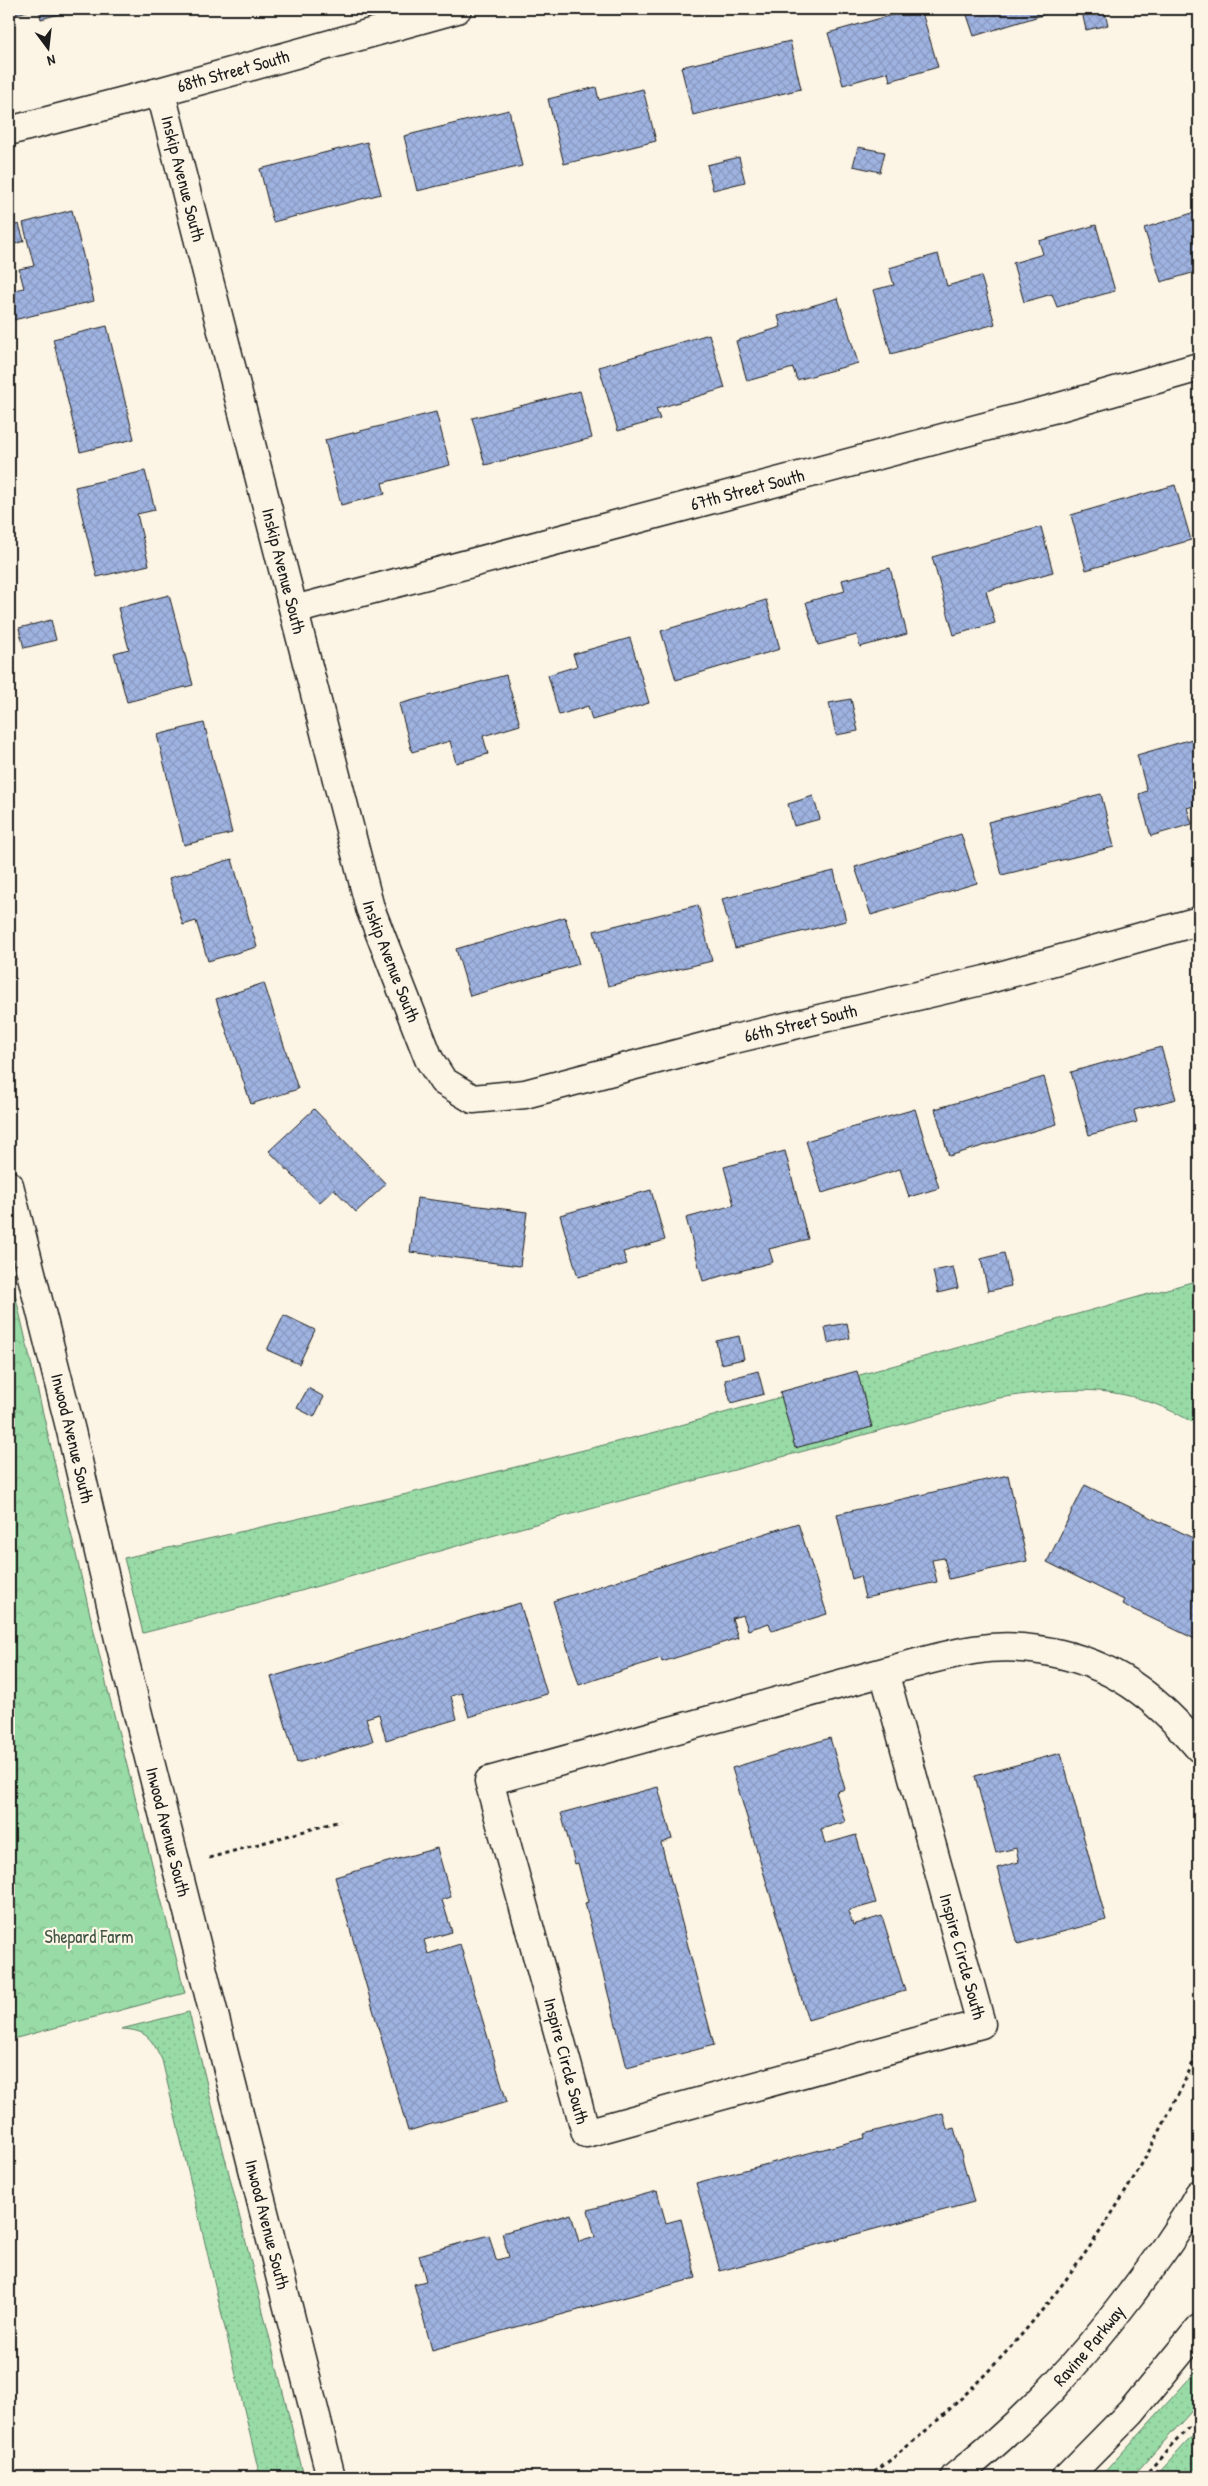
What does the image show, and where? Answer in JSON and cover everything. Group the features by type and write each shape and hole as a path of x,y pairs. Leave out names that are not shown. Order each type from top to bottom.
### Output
{"street":[{"name":"68th Street South","path":"9,131 156,93 457,9"},
{"name":"Inskip Avenue South","path":"156,93 164,105 370,908 424,1046"},
{"name":"67th Street South","path":"294,610 1056,408 1199,367"},
{"name":"66th Street South","path":"424,1046 443,1081 472,1099 526,1094 730,1040 985,980 1199,921"},
{"name":"Inwood Avenue South","path":"9,1185 330,2477"},
{"name":"Inspire Circle South","path":"884,1672 981,2024 586,2133 489,1781 884,1672 955,1653 990,1648 1021,1648 1061,1655 1102,1668 1133,1686 1160,1708 1199,1748"},
{"name":"Ravine Parkway","path":"955,2477 1013,2428 1070,2371 1165,2249 1199,2194"},
{"path":"1067,2477 1131,2412 1199,2329"}],"path":[{"path":"177,1867 340,1822"},
{"path":"868,2477 903,2450 958,2400 1012,2344 1071,2275 1101,2233 1131,2183 1174,2103 1199,2048"},
{"path":"1143,2477 1199,2416"}],"green space":[{"name":"Shepard Farm","path":"9,1268 107,1687 185,1993 9,2040"},
{"path":"1199,1280 1199,1426 1149,1402 1102,1391 1054,1391 999,1398 495,1535 252,1605 143,1633 124,1558 407,1494 656,1432"},
{"path":"189,2012 304,2477 260,2477 162,2060 155,2046 142,2033 121,2029"},
{"path":"1199,2368 1199,2403 1132,2477 1100,2477"},
{"path":"1199,2429 1199,2477 1155,2477"}],"building":[{"path":"9,9 35,9 9,16"},
{"path":"39,9 77,9 41,19"},
{"path":"913,9 921,9 938,67 890,81 888,72 843,85 828,33"},
{"path":"965,9 1062,9 974,36"},
{"path":"1104,9 1108,25 1086,30 1082,12"},
{"path":"790,41 801,89 693,115 681,67"},
{"path":"596,87 599,100 643,89 656,141 564,164 548,99"},
{"path":"509,110 522,166 417,191 404,136"},
{"path":"367,142 381,194 273,222 260,169"},
{"path":"858,147 885,152 880,172 853,166"},
{"path":"739,157 745,182 713,190 707,165"},
{"path":"72,210 94,301 9,321 9,291 24,288 19,269 34,266 23,223"},
{"path":"1199,211 1199,271 1161,282 1144,228"},
{"path":"19,224 24,241 9,246 9,227"},
{"path":"1096,225 1115,291 1057,307 1052,294 1024,302 1013,263 1043,254 1039,241"},
{"path":"938,254 947,286 981,276 995,324 891,354 873,290 894,285 889,268"},
{"path":"838,298 858,363 797,380 793,368 747,381 736,341 781,327 778,316"},
{"path":"107,326 134,439 80,452 53,339"},
{"path":"709,334 725,388 656,409 660,419 618,431 599,367"},
{"path":"580,391 592,438 485,465 472,418"},
{"path":"436,412 450,465 382,483 385,494 341,505 325,440"},
{"path":"145,471 155,510 137,514 149,565 97,577 75,487"},
{"path":"1175,485 1191,540 1086,570 1071,515"},
{"path":"1041,527 1053,572 986,591 995,623 954,635 932,557"},
{"path":"890,568 907,634 860,647 857,635 818,645 806,602 845,591 842,580"},
{"path":"169,595 193,685 127,702 114,653 129,649 118,608"},
{"path":"766,600 780,649 676,680 661,631"},
{"path":"51,620 56,640 24,648 19,628"},
{"path":"630,638 649,703 592,720 588,706 559,715 548,675 577,666 573,654"},
{"path":"506,675 520,725 483,736 488,754 456,763 450,741 412,752 399,704"},
{"path":"851,699 858,731 836,735 829,703"},
{"path":"204,723 232,833 184,845 157,735"},
{"path":"1199,737 1199,804 1187,808 1192,824 1151,836 1139,794 1147,791 1137,755"},
{"path":"1101,794 1114,847 1002,875 988,822"},
{"path":"813,796 820,819 794,826 788,804"},
{"path":"961,834 977,883 871,915 855,867"},
{"path":"232,859 257,947 208,961 196,921 183,925 169,878"},
{"path":"834,871 846,921 735,948 722,899"},
{"path":"698,905 712,961 608,986 594,931"},
{"path":"565,917 579,964 470,996 456,949"},
{"path":"264,983 298,1089 251,1104 216,999"},
{"path":"1161,1047 1176,1099 1134,1110 1137,1122 1089,1135 1071,1072"},
{"path":"1044,1077 1057,1124 949,1156 935,1109"},
{"path":"314,1109 386,1184 356,1212 334,1189 319,1203 269,1151"},
{"path":"915,1109 939,1188 909,1197 900,1169 822,1193 806,1141"},
{"path":"785,1151 808,1239 769,1249 773,1262 703,1281 686,1218 734,1205 724,1167"},
{"path":"651,1190 665,1240 623,1252 627,1264 578,1277 560,1215"},
{"path":"417,1198 527,1212 520,1266 410,1252"},
{"path":"1004,1253 1011,1286 988,1291 981,1259"},
{"path":"953,1267 958,1288 938,1293 933,1271"},
{"path":"284,1315 315,1330 299,1364 267,1350"},
{"path":"847,1323 850,1338 828,1343 825,1327"},
{"path":"739,1336 744,1359 721,1364 716,1341"},
{"path":"758,1371 764,1394 731,1403 725,1380"},
{"path":"857,1371 872,1427 795,1448 780,1392"},
{"path":"308,1388 324,1397 314,1417 297,1408"},
{"path":"1008,1475 1027,1561 949,1579 944,1558 932,1560 937,1582 865,1598 860,1576 852,1579 837,1514"},
{"path":"1085,1485 1199,1541 1199,1641 1122,1604 1124,1600 1047,1562"},
{"path":"798,1523 827,1614 772,1631 769,1623 748,1630 743,1615 732,1618 738,1638 662,1662 661,1658 579,1685 553,1601"},
{"path":"520,1603 547,1694 469,1717 462,1693 451,1696 457,1719 386,1740 379,1714 366,1718 373,1741 297,1763 271,1677"},
{"path":"830,1738 845,1789 836,1792 845,1822 821,1829 825,1844 856,1835 876,1903 848,1911 853,1925 882,1916 905,1991 808,2020 732,1768"},
{"path":"1061,1753 1106,1920 1018,1944 997,1868 1019,1862 1016,1848 996,1853 975,1776"},
{"path":"658,1787 672,1839 661,1843 714,2045 627,2068 585,1903 588,1902 578,1863 575,1864 561,1813"},
{"path":"437,1848 451,1897 442,1900 452,1932 424,1940 428,1954 460,1944 507,2102 408,2131 335,1877"},
{"path":"943,2113 947,2130 954,2128 974,2202 720,2271 696,2183 865,2138 864,2134"},
{"path":"657,2191 666,2223 681,2219 696,2278 432,2350 414,2284 426,2281 419,2255 489,2235 496,2260 509,2257 502,2233 571,2214 579,2242 595,2237 588,2210"}]}
